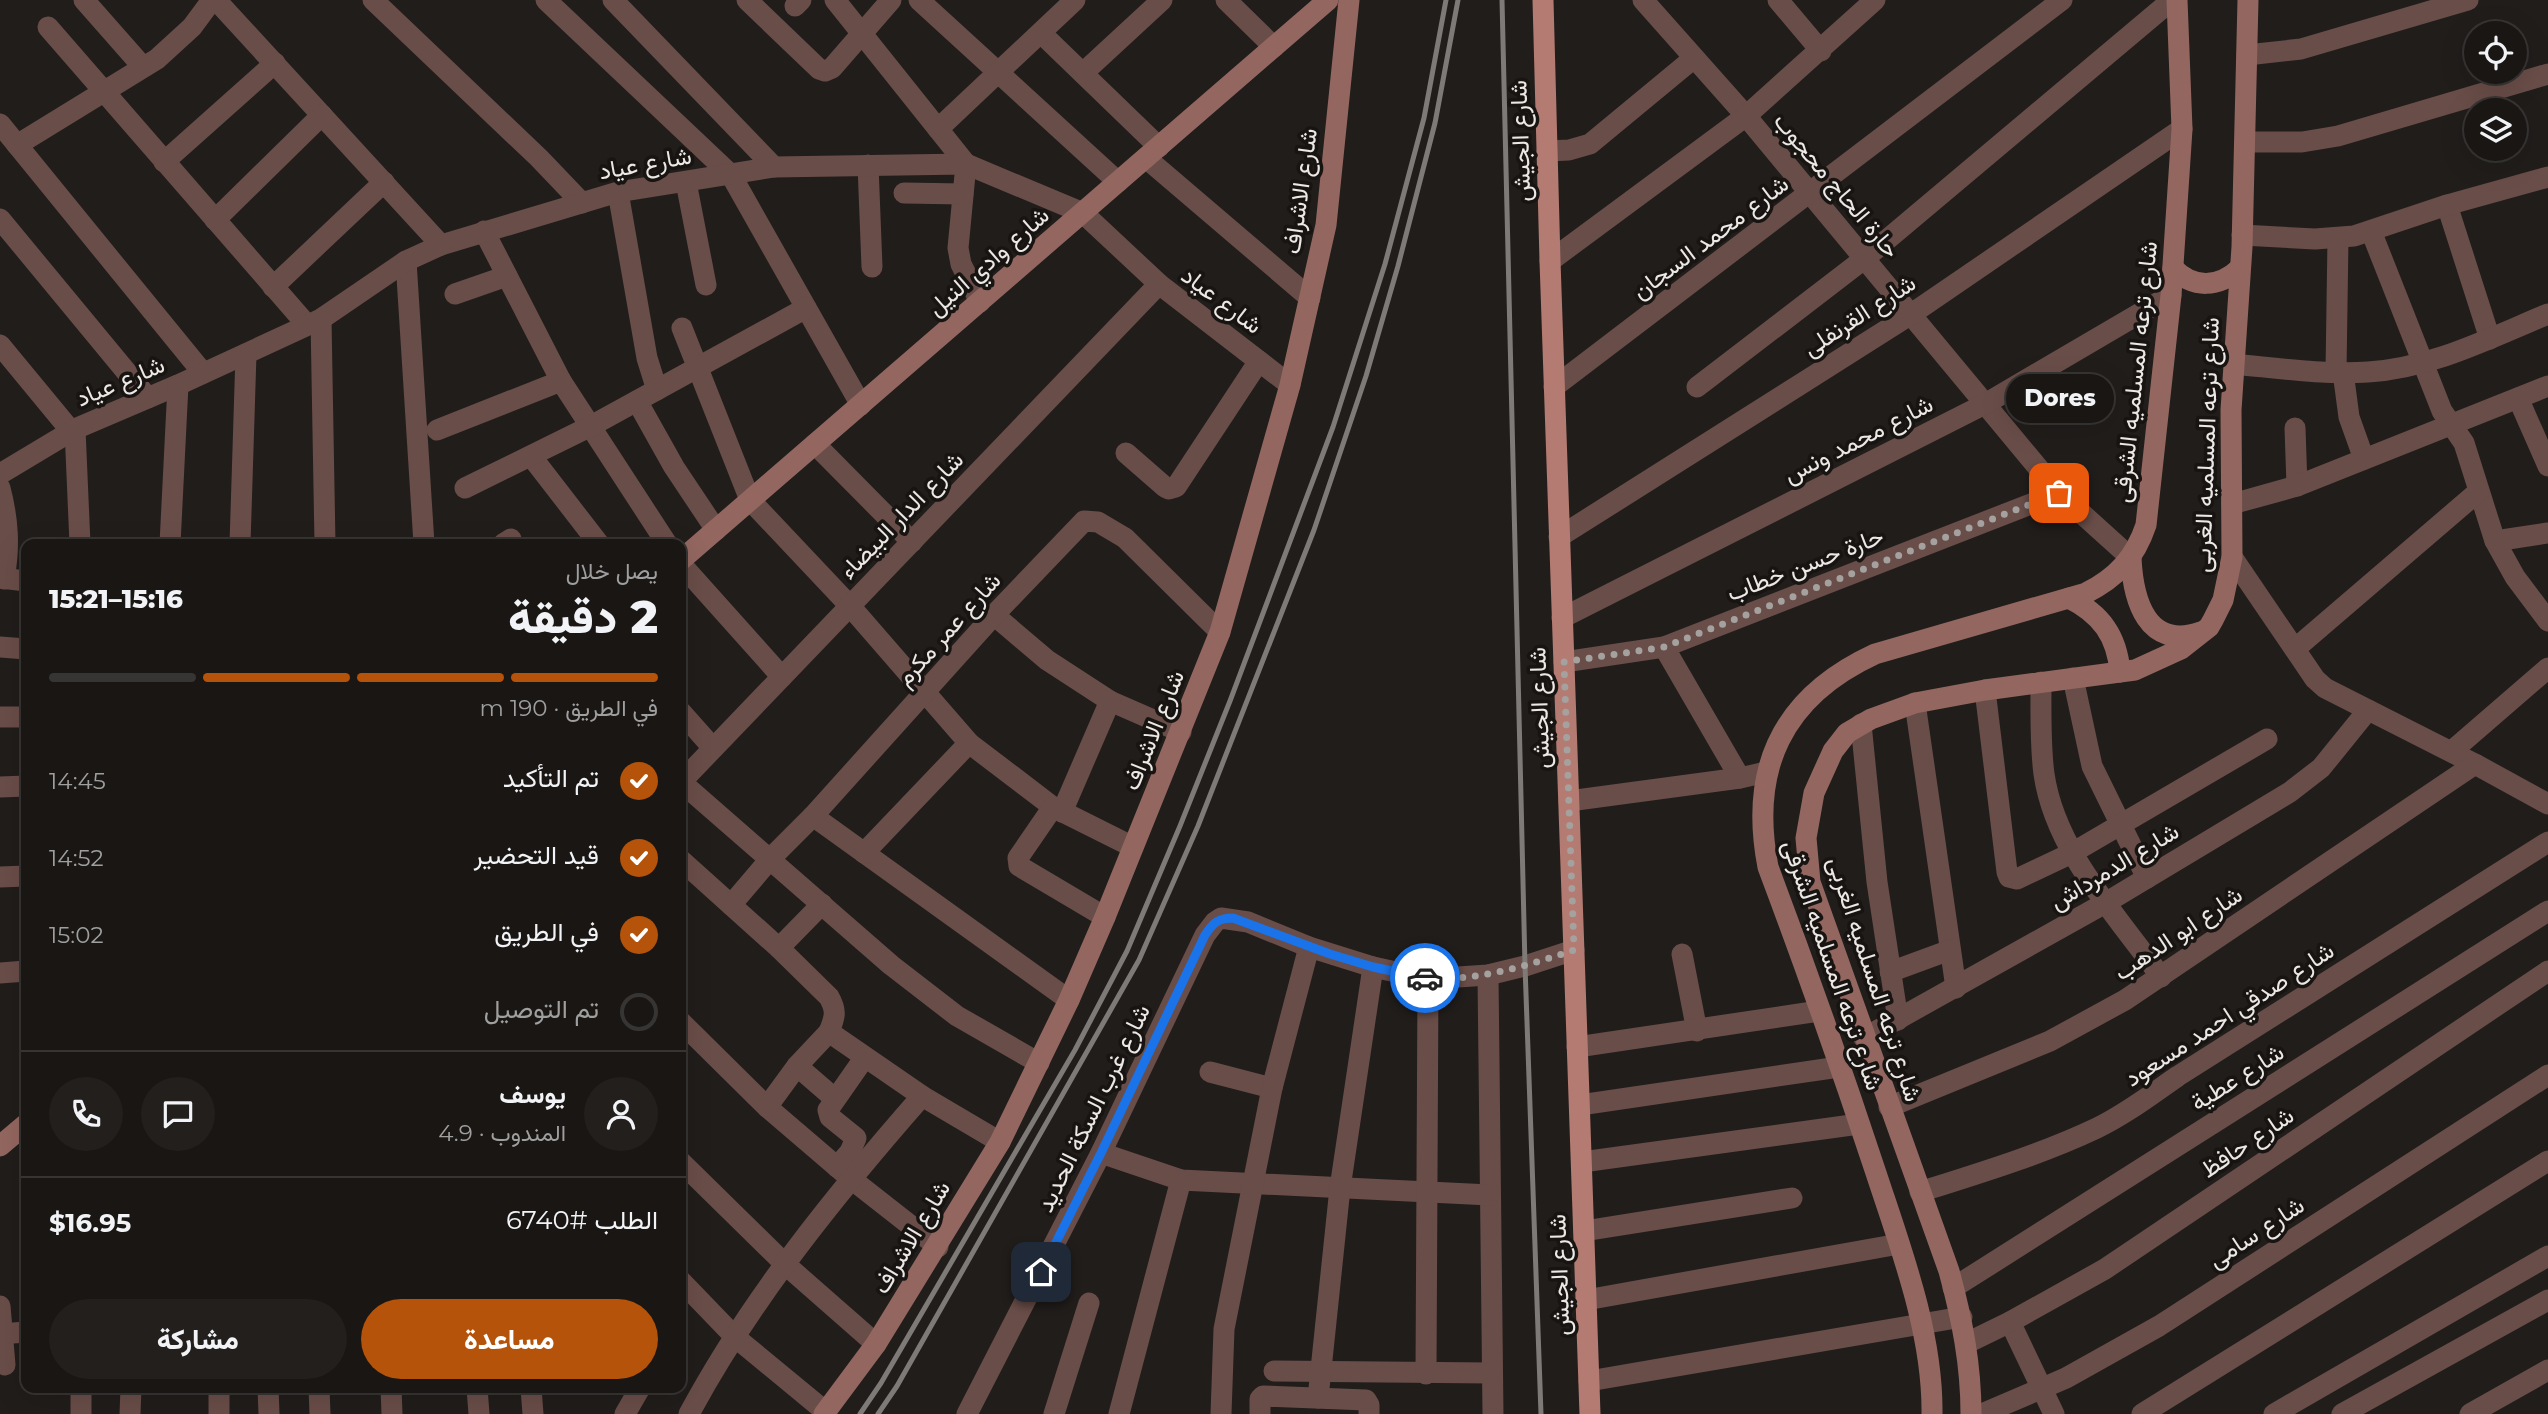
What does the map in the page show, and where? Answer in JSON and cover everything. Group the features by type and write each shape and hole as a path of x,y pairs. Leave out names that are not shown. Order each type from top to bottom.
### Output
{"main road":[{"name":"شارع الجيش","path":"1543,0 1590,1414"}],"street":[{"path":"85,0 143,67"},
{"path":"17,145 157,59 192,27 214,0 441,245"},
{"path":"373,0 539,158 582,203"},
{"path":"546,0 731,175 861,405"},
{"path":"613,0 774,167"},
{"path":"747,0 822,70 832,68 891,0"},
{"path":"835,0 966,164 958,247 961,264 980,302"},
{"path":"919,0 943,8 998,72 1118,182"},
{"path":"938,129 1075,0"},
{"path":"1083,74 1162,0"},
{"path":"1226,0 1274,47"},
{"name":"شارع وادي النيل","path":"686,557 1328,0"},
{"name":"شارع الاشراف","path":"825,1413 876,1345 1000,1142 1069,1000 1105,917 1220,632 1290,385 1326,225 1349,0"},
{"name":"حارة الحاج محجوب","path":"1643,0 1746,116 2059,493 2131,558"},
{"path":"1778,0 1821,51"},
{"path":"1550,261 1746,116 1875,0"},
{"name":"شارع محمد السجان","path":"1554,387 2062,0"},
{"path":"1697,387 1864,259 2172,0"},
{"name":"شارع ترعه المسلميه الشرقى","path":"1932,1414 1927,1349 1899,1244 1768,867 1762,836 1761,804 1766,772 1773,752 1796,714 1828,682 1858,662 1875,654 2069,598 2102,585 2131,558 2146,525 2171,295 2182,129 2177,0"},
{"name":"شارع ترعه المسلميه الغربى","path":"1971,1414 1971,1376 1962,1317 1810,882 1806,838 1811,805 1822,772 1833,751 1847,733 1871,719 1915,702 2135,670 2166,657 2209,627 2222,600 2232,557 2231,410 2242,235 2248,0"},
{"path":"2247,55 2301,49 2468,0"},
{"path":"48,27 273,287 314,322 325,539"},
{"path":"1041,33 1083,74 1153,152 1310,298"},
{"path":"1547,151 1569,150 1590,144 1694,58"},
{"path":"164,162 275,63"},
{"path":"2245,142 2302,142 2338,136 2548,74"},
{"path":"215,220 322,115"},
{"path":"0,124 203,373"},
{"name":"شارع القرنفلى","path":"1559,537 1910,314 2182,129"},
{"name":"شارع عياد","path":"0,474 73,430 314,322 406,261 441,245 618,192 774,167 966,164 1083,213 1159,284 1290,385"},
{"path":"868,165 872,267"},
{"path":"2242,235 2338,238 2371,231 2447,205 2548,177"},
{"path":"273,287 384,182"},
{"path":"685,182 706,285"},
{"path":"618,192 647,358 657,390"},
{"path":"904,193 963,194"},
{"path":"2447,205 2490,339"},
{"path":"0,219 148,398"},
{"path":"484,231 561,381 664,539"},
{"path":"2371,231 2442,411 2465,443 2495,541 2515,577 2548,621"},
{"path":"2338,238 2339,372 2349,417 2364,459"},
{"path":"406,261 424,539"},
{"path":"2173,268 2190,282 2212,284 2232,276 2240,268"},
{"path":"455,294 507,276"},
{"name":"شارع الدار البيضاء","path":"686,777 1159,284"},
{"name":"شارع محمد ونس","path":"1562,618 1985,404 2171,295"},
{"path":"465,488 591,426 806,308"},
{"path":"2233,364 2339,372 2380,371 2423,363 2490,339 2548,314"},
{"path":"682,328 750,500 850,606 970,743 1057,809 1133,847"},
{"path":"0,345 73,430 80,539"},
{"path":"240,539 246,354"},
{"path":"1126,453 1169,489 1176,487 1259,361"},
{"path":"437,430 561,381"},
{"path":"170,539 178,385"},
{"path":"2232,504 2297,485 2548,386"},
{"path":"2518,398 2548,466"},
{"path":"637,401 674,467 716,530"},
{"path":"2295,428 2297,485"},
{"path":"815,444 912,542"},
{"path":"531,456 595,539"},
{"path":"0,488 7,515 9,552 2,578 21,580"},
{"path":"2296,648 2479,491"},
{"name":"حارة حسن خطاب","path":"1564,662 1664,647 2059,493"},
{"name":"شارع عمر مكرم","path":"731,905 771,858 813,816 1077,527 1090,520 1109,526 1125,538 1220,632"},
{"path":"2495,541 2548,533"},
{"path":"2232,557 2320,684 2452,751 2548,804"},
{"path":"2131,558 2134,591 2146,620 2153,626 2180,636 2209,627"},
{"path":"686,568 782,677"},
{"path":"2069,598 2096,615 2106,627 2119,656 2120,671"},
{"path":"994,615 1047,660 1110,701 1181,732"},
{"path":"1664,647 1740,778"},
{"path":"0,648 21,649"},
{"path":"2452,751 2548,668"},
{"path":"2073,678 2092,766 2147,877"},
{"path":"2041,682 2041,748 2044,775 2059,828 2072,853 2161,976"},
{"path":"1985,690 2007,872 2013,878 2021,879 2072,853 2267,739"},
{"path":"1105,917 1018,866 1018,858 1057,809 1110,701"},
{"path":"1915,702 1956,988"},
{"name":"شارع الدمرداش","path":"1864,1038 2107,902 2306,781 2335,752 2368,710"},
{"path":"0,717 21,717"},
{"path":"686,718 713,748"},
{"path":"1861,724 1877,882 1898,1020"},
{"path":"864,853 970,743"},
{"name":"شارع ابو الدهب","path":"1889,1107 2050,1041 2098,1016 2475,764"},
{"path":"1569,801 1740,778 1766,772"},
{"path":"0,787 21,786"},
{"path":"686,786 891,965 957,1016 1039,1063"},
{"path":"813,816 1069,1000"},
{"name":"شارع صدقي احمد مسعود","path":"1920,1192 2045,1150 2099,1127 2548,842"},
{"path":"686,864 779,948 829,997 834,1006 835,1016 829,1032 797,1066 767,1107"},
{"path":"0,877 21,876"},
{"path":"779,948 822,904"},
{"name":"شارع عطية","path":"1953,1288 2548,911"},
{"name":"شارع غرب السكة الحديد","path":"967,1414 1101,1153 1205,935 1214,922 1221,918 1233,918 1309,947"},
{"path":"1221,1414 1224,1329 1272,1088 1286,1026 1309,947 1373,967 1427,979 1488,975 1574,950"},
{"path":"1890,972 1950,950"},
{"path":"1682,954 1697,1031"},
{"path":"1318,1398 1340,1188 1373,967"},
{"path":"0,973 21,971"},
{"name":"شارع حافظ","path":"1967,1343 2105,1269 2548,971"},
{"path":"1488,975 1493,1414"},
{"path":"1426,1374 1427,979"},
{"path":"1577,1047 1697,1031 1819,1010"},
{"path":"686,1027 767,1107 843,1172 938,1247"},
{"path":"829,1032 922,1096 1000,1142"},
{"path":"689,1400 786,1265 843,1172 856,1141 854,1136 828,1114 828,1110 865,1057"},
{"path":"797,1066 834,1098"},
{"path":"1580,1105 1839,1067"},
{"path":"1210,1072 1272,1088"},
{"name":"شارع سامى","path":"1982,1414 2066,1378 2159,1326 2548,1075"},
{"path":"843,1172 922,1096"},
{"path":"1582,1162 1859,1124"},
{"path":"0,1146 21,1128"},
{"path":"1101,1153 1181,1181 1490,1195"},
{"path":"2142,1414 2548,1161"},
{"path":"686,1167 786,1265 876,1345"},
{"path":"1119,1414 1181,1181"},
{"path":"1584,1231 1792,1198"},
{"path":"1586,1300 1899,1244"},
{"path":"2274,1414 2548,1256"},
{"path":"686,1285 735,1337 825,1413"},
{"path":"2343,1414 2548,1300"},
{"path":"1054,1414 1089,1303"},
{"path":"0,1306 5,1365"},
{"path":"1589,1381 1962,1317"},
{"path":"2010,1322 2054,1414"},
{"path":"1,1334 21,1332"},
{"path":"2470,1414 2548,1370"},
{"path":"1274,1371 1491,1373"},
{"path":"80,1414 81,1393"},
{"path":"130,1414 131,1393"},
{"path":"219,1393 219,1414"},
{"path":"268,1393 269,1414"},
{"path":"319,1393 320,1414"},
{"path":"391,1393 392,1414"},
{"path":"477,1393 479,1414"},
{"path":"531,1393 533,1414"},
{"path":"625,1414 637,1393"},
{"path":"1260,1405 1318,1398 1366,1400 1369,1414"}],"railway":[{"path":"860,1414 881,1383 1075,1050 1127,951 1180,826 1333,427 1385,264 1424,118 1446,0"},
{"path":"878,1414 897,1386 1139,960 1198,826 1314,530 1366,376 1435,123 1458,0"},
{"path":"1502,0 1525,966 1541,1414"}],"way so far":[{"path":"1425,978 1488,975 1574,950 1564,662 1664,647 2059,493"}],"place":[{"name":"Dores","path":"2059,493"}],"route":[{"path":"1041,1272 1205,935 1214,922 1221,918 1233,918 1330,954 1425,978"}]}
